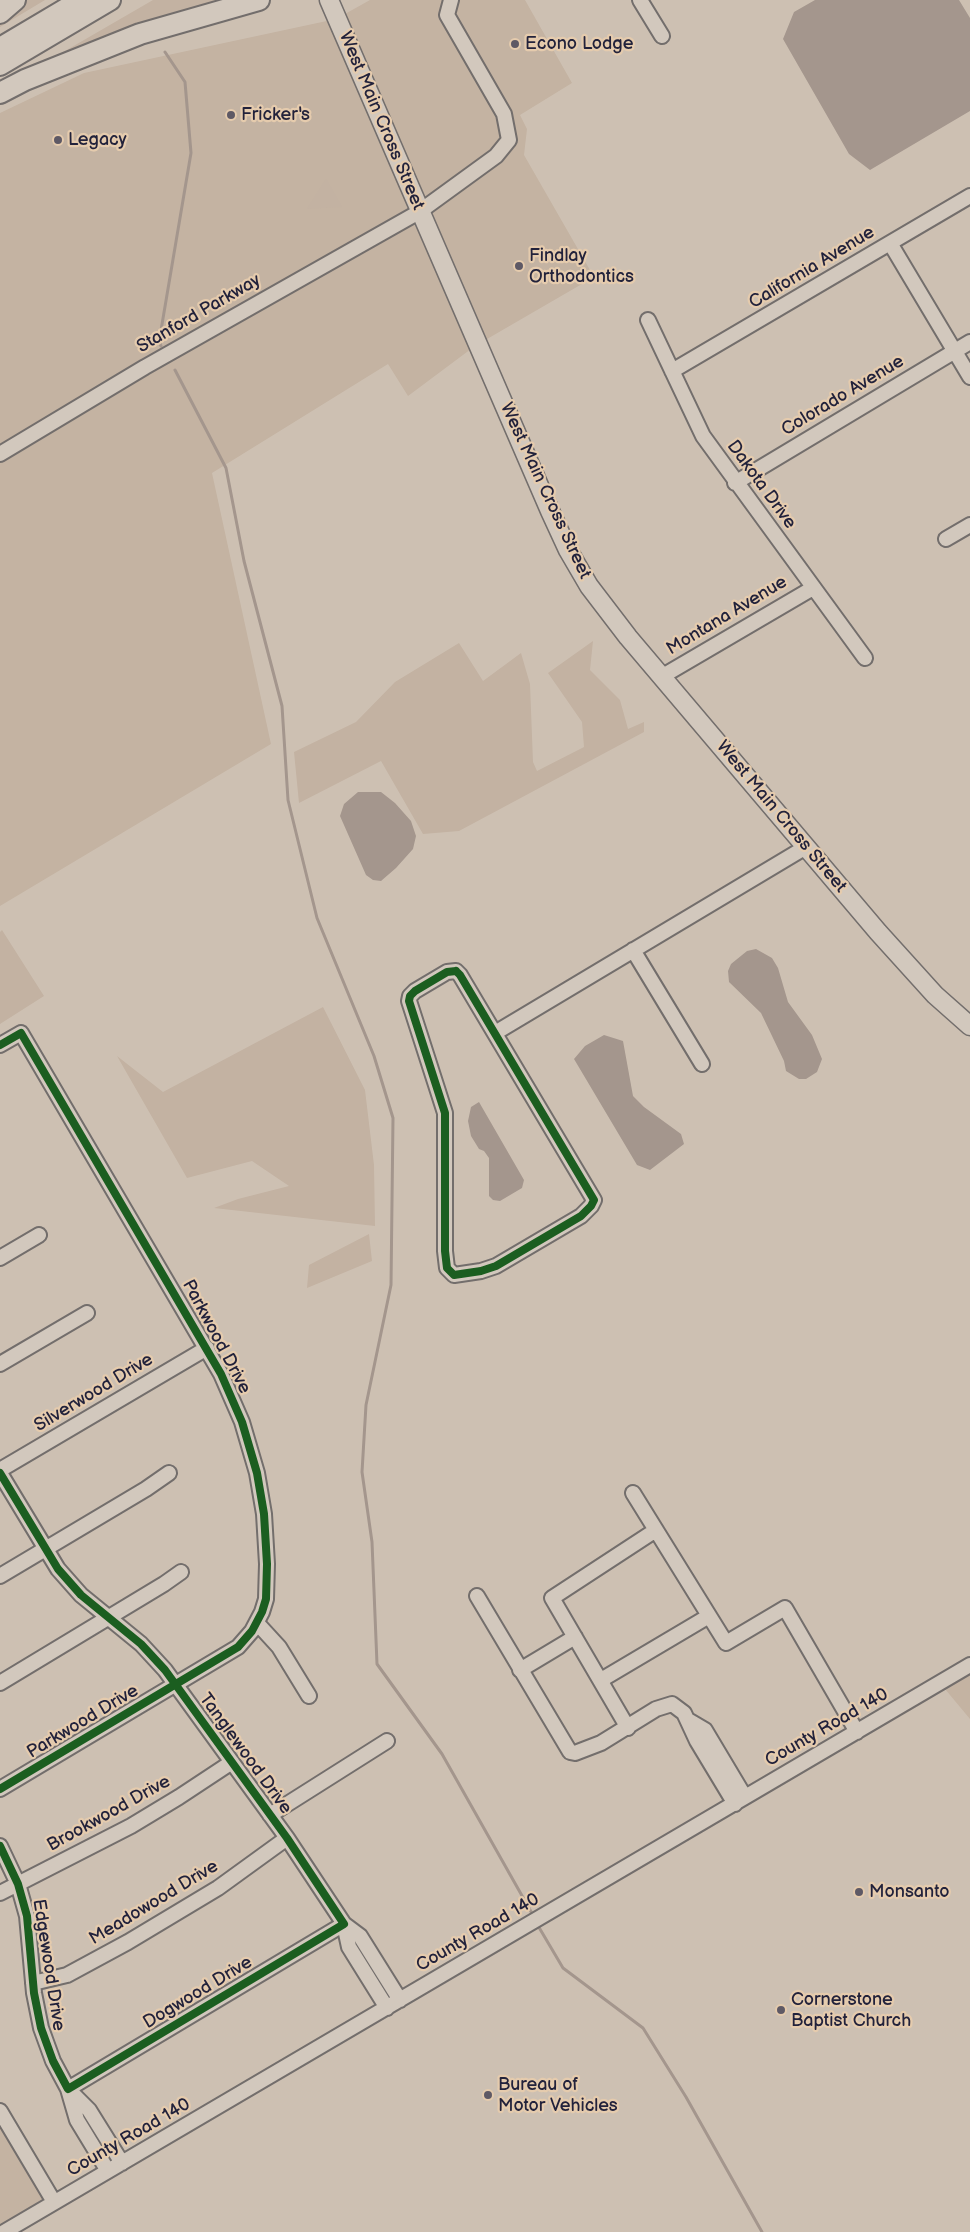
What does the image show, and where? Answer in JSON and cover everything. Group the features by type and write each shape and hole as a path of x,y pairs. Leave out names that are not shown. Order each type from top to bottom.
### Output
{"highway":[{"path":"0,13 15,0"},
{"path":"0,48 80,0"},
{"path":"0,65 110,0"},
{"path":"0,93 34,77 140,34 259,0"}],"main road":[{"name":"West Main Cross Street","path":"329,0 568,550 602,604 661,677 911,969 950,1010 970,1026"}],"street":[{"name":"Stanford Parkway","path":"0,454 189,342 420,212 496,156 508,140 504,114 447,15 451,0"},
{"path":"640,0 662,36"},
{"name":"California Avenue","path":"672,371 970,196"},
{"path":"890,243 970,377"},
{"name":"Dakota Drive","path":"648,320 702,436 865,658"},
{"name":"Colorado Avenue","path":"735,483 970,342"},
{"path":"946,539 970,524"},
{"name":"Montana Avenue","path":"661,677 812,588"},
{"path":"495,1033 806,847"},
{"path":"633,950 702,1064"},
{"path":"456,971 495,1033 594,1200 581,1216 496,1266 481,1271 454,1275 447,1268 446,1251 445,1112 409,1002 410,996 447,972 456,971"},
{"name":"Parkwood Drive","path":"0,1045 21,1033 224,1380 240,1417 252,1452 260,1487 266,1535 267,1585 266,1599 257,1623 238,1647 0,1789"},
{"path":"0,1258 39,1234"},
{"path":"0,1364 87,1313"},
{"name":"Silverwood Drive","path":"0,1471 207,1348"},
{"name":"Tanglewood Drive","path":"0,1471 45,1549 72,1585 141,1644 176,1685 287,1838 344,1924 360,1936 400,2000"},
{"path":"0,1576 146,1489 169,1473"},
{"path":"634,1493 726,1643 785,1608 857,1732"},
{"path":"628,1728 552,1598 656,1530"},
{"path":"0,1683 109,1618 181,1572"},
{"path":"478,1596 570,1752 575,1753 601,1743 656,1709 672,1704 684,1713 688,1720 705,1730 740,1800"},
{"path":"600,1680 710,1616"},
{"path":"257,1623 279,1647 309,1696"},
{"path":"520,1670 575,1637"},
{"name":"County Road 140","path":"4,2232 970,1665"},
{"path":"270,1815 387,1741"},
{"name":"Brookwood Drive","path":"0,1893 131,1826 232,1762"},
{"name":"Meadowood Drive","path":"33,1984 67,1975 128,1942 218,1888 287,1838"},
{"name":"Edgewood Drive","path":"0,1846 18,1884 29,1930 33,1984 41,2028 53,2061 68,2088 77,2120 108,2171"},
{"name":"Tanglewood Drive","path":"344,1924 349,1947 387,2008"},
{"name":"Dogwood Drive","path":"68,2088 344,1924"},
{"name":"Edgewood Drive","path":"68,2088 89,2110 122,2163"},
{"path":"0,2111 54,2202"}],"shaded area":[{"path":"22,0 45,0 0,27 0,20"},
{"path":"153,0 233,0 27,73"},
{"path":"370,0 525,0 572,83 520,115 527,129 524,155 594,277 475,346 408,396 388,364 212,473 271,744 0,906 0,113 84,73 336,19"},
{"path":"815,0 959,0 970,18 970,111 870,170 849,154 783,39 794,12"},
{"path":"326,179 342,207 307,209"},
{"path":"593,641 590,670 620,700 628,729 644,722 644,732 459,831 423,834 381,761 299,803 294,752 356,722 395,682 459,643 483,681 521,653 530,684 533,762 537,771 584,747 582,722 548,673"},
{"path":"358,792 381,792 395,803 411,821 416,836 413,849 381,881 373,880 366,875 340,816 344,804"},
{"path":"2,930 44,996 0,1024 0,932"},
{"path":"756,949 772,958 778,968 788,1002 812,1035 822,1059 817,1072 806,1079 799,1079 786,1071 784,1061 761,1013 729,982 728,971 731,964 747,951"},
{"path":"323,1007 365,1090 374,1165 375,1226 214,1208 238,1199 289,1186 252,1161 187,1178 117,1056 163,1092"},
{"path":"604,1035 623,1041 633,1096 644,1107 681,1134 684,1144 650,1170 637,1165 574,1059 585,1046"},
{"path":"479,1102 524,1180 522,1188 500,1201 493,1200 489,1196 489,1158 484,1151 479,1149 471,1136 468,1121 471,1107"},
{"path":"369,1234 372,1261 307,1288 309,1265"},
{"path":"970,1665 970,1719 940,1683"},
{"path":"0,2113 54,2202 0,2232"}],"waterway":[{"path":"161,346 159,342 191,153 185,82 165,52"},
{"path":"175,370 226,468 244,561 282,706 288,800 317,918 374,1056 393,1118 391,1285 366,1405 362,1472 372,1542 377,1664 442,1754 534,1917"},
{"path":"537,1924 563,1968 643,2028 686,2097 762,2232"}],"cycle path":[{"path":"456,971 594,1200 581,1216 496,1266 481,1271 454,1275 447,1268 445,1251 445,1113 409,1001 410,996 415,991 447,972 456,971"},
{"path":"0,1045 21,1033 221,1374 242,1422 257,1473 264,1514 267,1564 266,1599 262,1612 252,1631 238,1647 0,1789"},
{"path":"0,1473 58,1569 81,1595 141,1644 165,1670 287,1838 344,1924 68,2089 53,2061 41,2028 34,1993 27,1916 18,1884 0,1846"}],"place":[{"name":"Econo Lodge","path":"515,44"},
{"name":"Fricker's","path":"231,115"},
{"name":"Legacy","path":"58,140"},
{"name":"Findlay Orthodontics","path":"519,266"},
{"name":"Monsanto","path":"859,1892"},
{"name":"Cornerstone Baptist Church","path":"781,2010"},
{"name":"Bureau of Motor Vehicles","path":"488,2095"}]}
